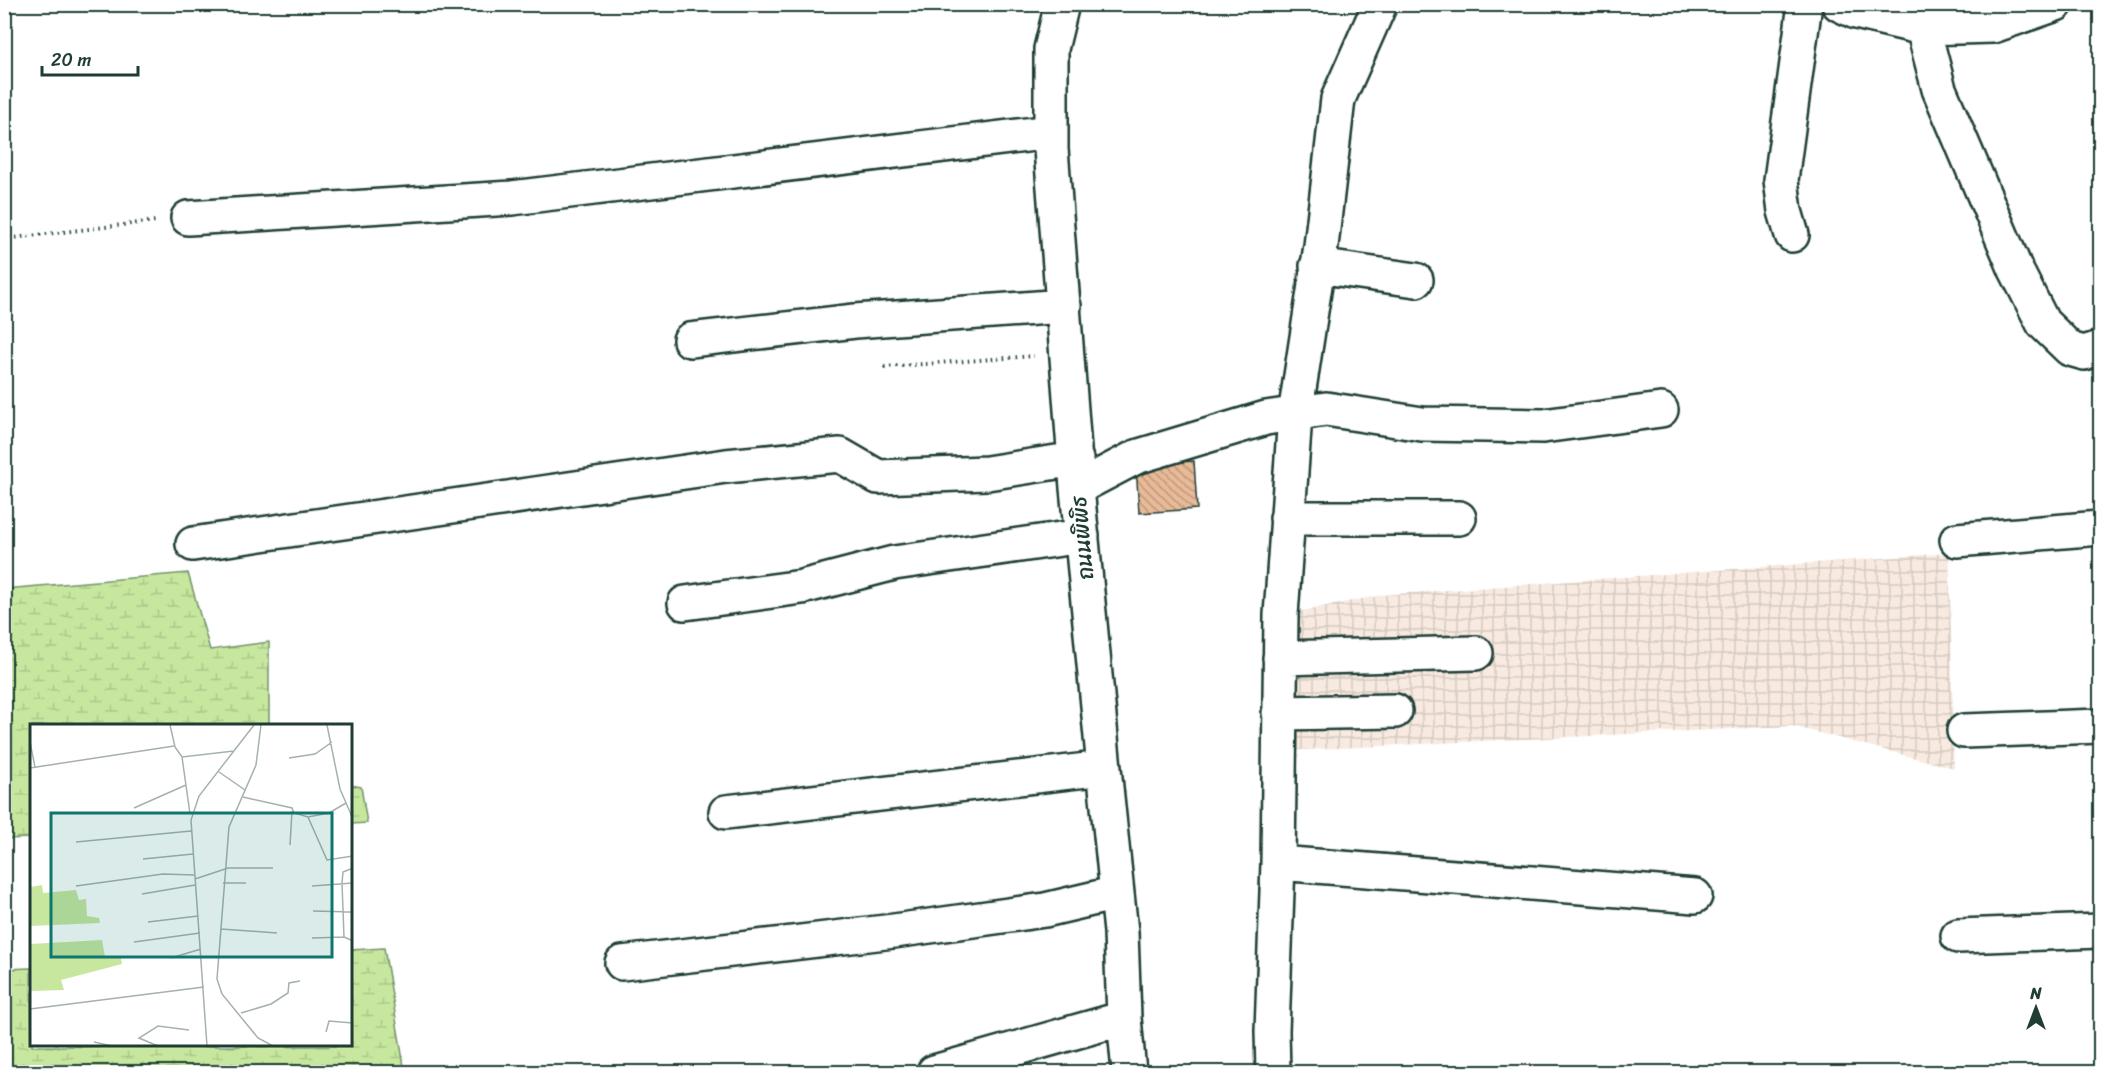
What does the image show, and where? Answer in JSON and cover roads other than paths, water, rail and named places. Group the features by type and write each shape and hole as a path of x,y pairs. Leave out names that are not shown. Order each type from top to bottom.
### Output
{"street":[{"path":"1045,4 1051,49"},
{"name":"ถนนพิพิธ","path":"1062,4 1051,49 1051,132 1082,536 1121,932 1124,1018 1129,1072"},
{"path":"1273,1072 1281,615 1295,415 1338,99 1380,4"},
{"path":"1792,235 1785,211 1781,180 1805,4"},
{"path":"1839,4 1856,12 1923,28 1993,26 2056,4"},
{"path":"1923,28 1939,89 2016,270 2043,323 2070,349 2084,353 2100,348"},
{"path":"188,218 512,198 1051,132"},
{"path":"1317,266 1416,280"},
{"path":"690,340 855,321 1064,306"},
{"path":"193,544 715,468 840,454 878,477 987,473 1077,474 1266,418 1326,409 1422,424 1543,426 1661,410"},
{"path":"1287,518 1459,518"},
{"path":"1957,540 2100,528"},
{"path":"685,603 802,587 894,563 1082,536"},
{"path":"1280,658 1476,653"},
{"path":"1279,713 1395,711"},
{"path":"1964,731 2100,726"},
{"path":"726,812 1104,768"},
{"path":"1278,863 1695,896"},
{"path":"622,963 1046,910 1117,893"},
{"path":"1958,936 2100,931"},
{"path":"934,1072 1124,1018"}]}
